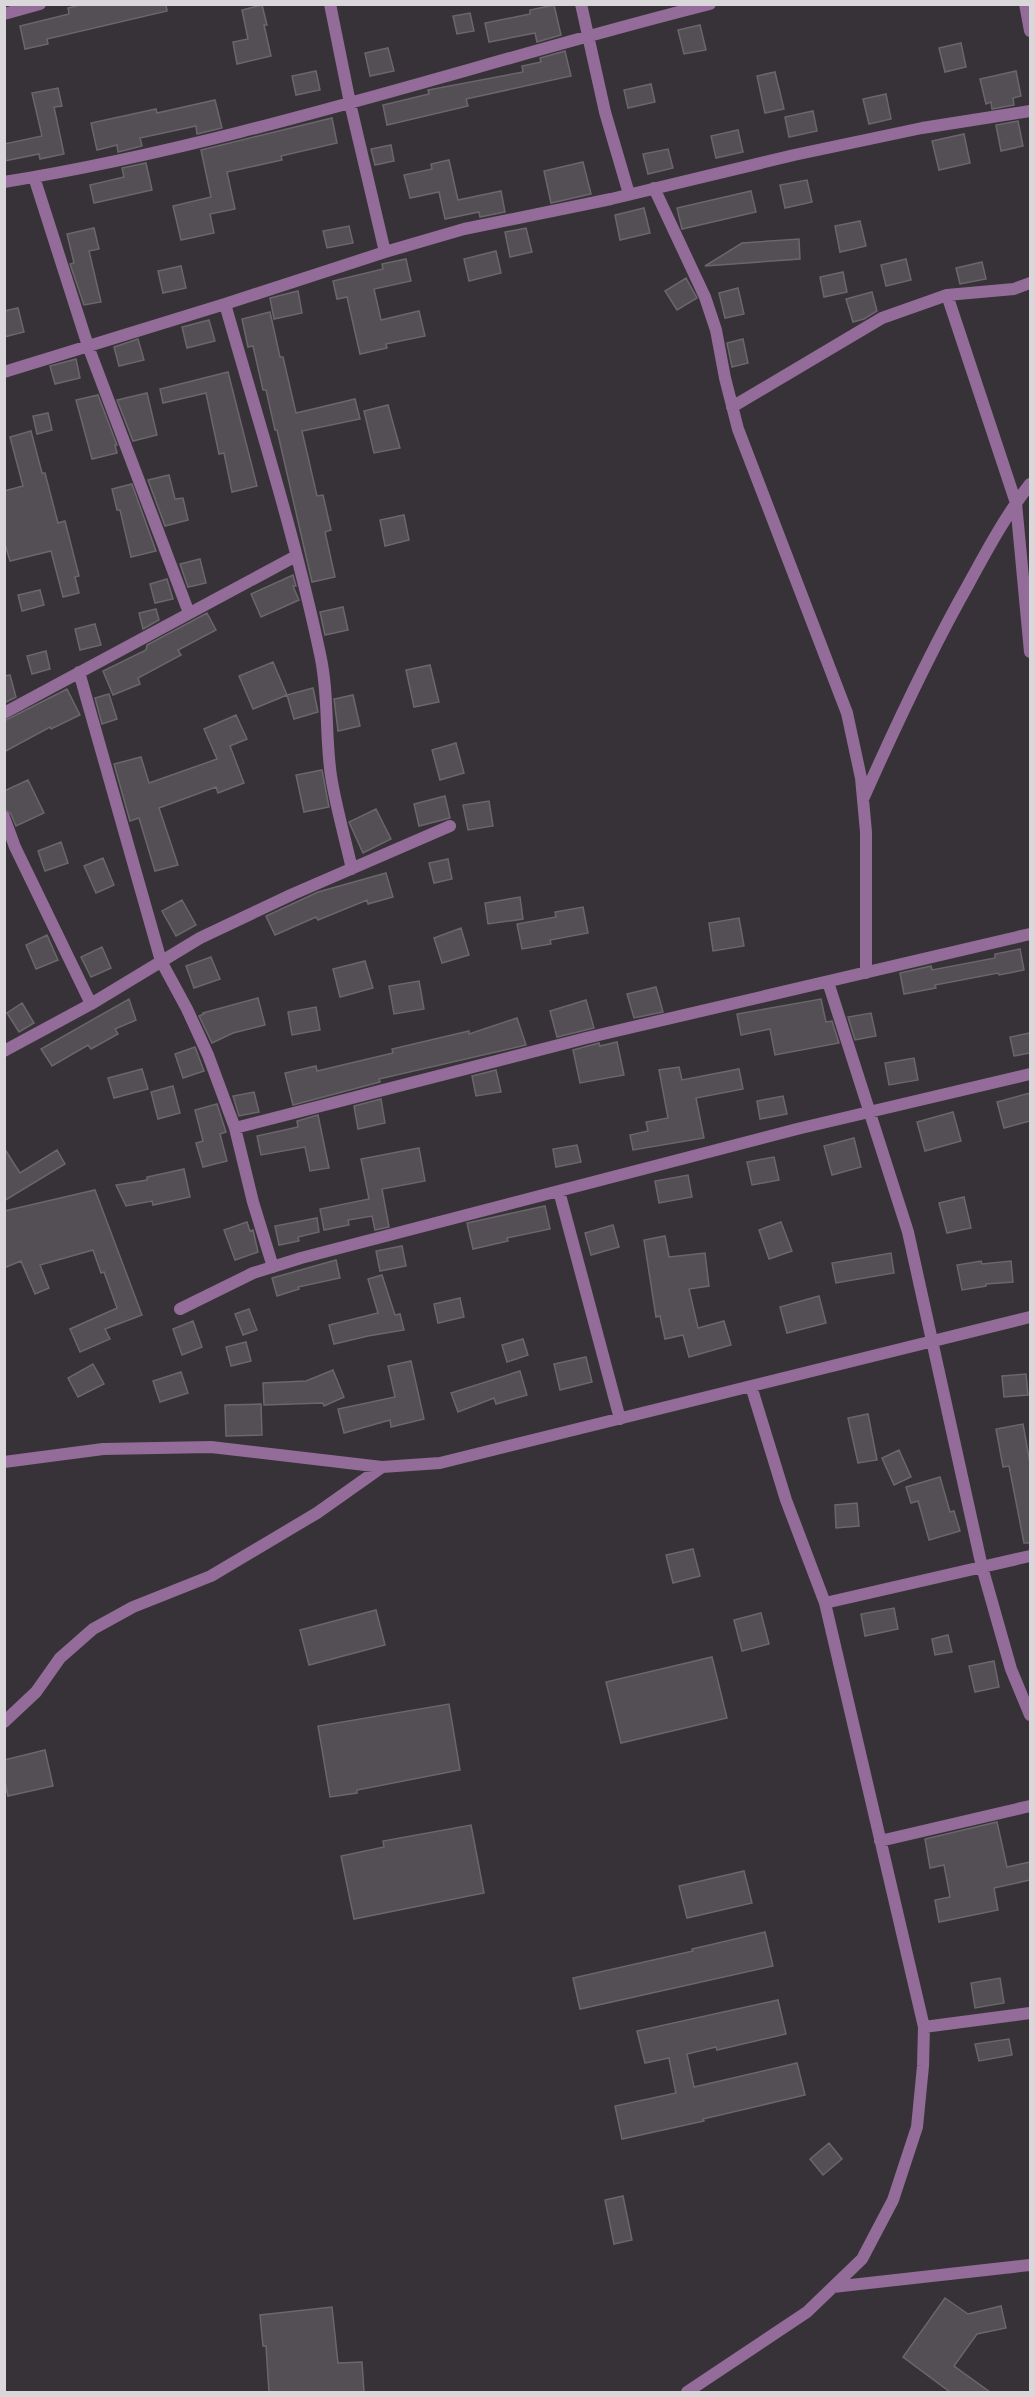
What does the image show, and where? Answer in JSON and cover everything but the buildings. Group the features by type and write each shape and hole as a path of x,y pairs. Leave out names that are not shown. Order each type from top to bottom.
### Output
{"street":[{"path":"4,14 40,4"},
{"path":"330,4 350,103 385,252"},
{"path":"581,4 604,112 629,194"},
{"path":"4,182 158,153 710,4"},
{"path":"1024,4 1030,31"},
{"path":"4,372 464,229 629,194 806,152 922,128 1030,111"},
{"path":"34,177 88,346 189,613"},
{"path":"654,188 705,297 716,330 732,407 774,525 847,713 863,798 867,883 866,973"},
{"path":"732,407 875,321 947,295 1014,289 1030,283"},
{"path":"947,295 1016,503 1030,652"},
{"path":"225,304 296,556 321,657 327,698 331,776 352,869"},
{"path":"863,798 901,712 944,628 1016,503 1030,484"},
{"path":"4,713 296,556"},
{"path":"79,672 161,961 208,1055 235,1128 253,1202 273,1267"},
{"path":"4,817 19,856 91,1004"},
{"path":"4,1051 91,1004 200,938 450,826"},
{"path":"235,1128 597,1035 1030,934"},
{"path":"828,982 908,1232 930,1342 982,1567 1011,1669 1030,1715"},
{"path":"180,1309 253,1273 273,1267 868,1112 1030,1074"},
{"path":"559,1191 620,1419"},
{"path":"4,1462 103,1449 211,1447 382,1467 440,1463 1030,1317"},
{"path":"687,2392 807,2312 862,2259 893,2200 917,2127 923,2066 924,2027 825,1603 786,1500 751,1386"},
{"path":"4,1722 36,1692 60,1658 93,1629 133,1607 211,1576 317,1513 382,1467"},
{"path":"825,1603 1030,1556"},
{"path":"880,1841 1030,1806"},
{"path":"924,2027 1030,2013"},
{"path":"833,2287 1030,2265"}]}
